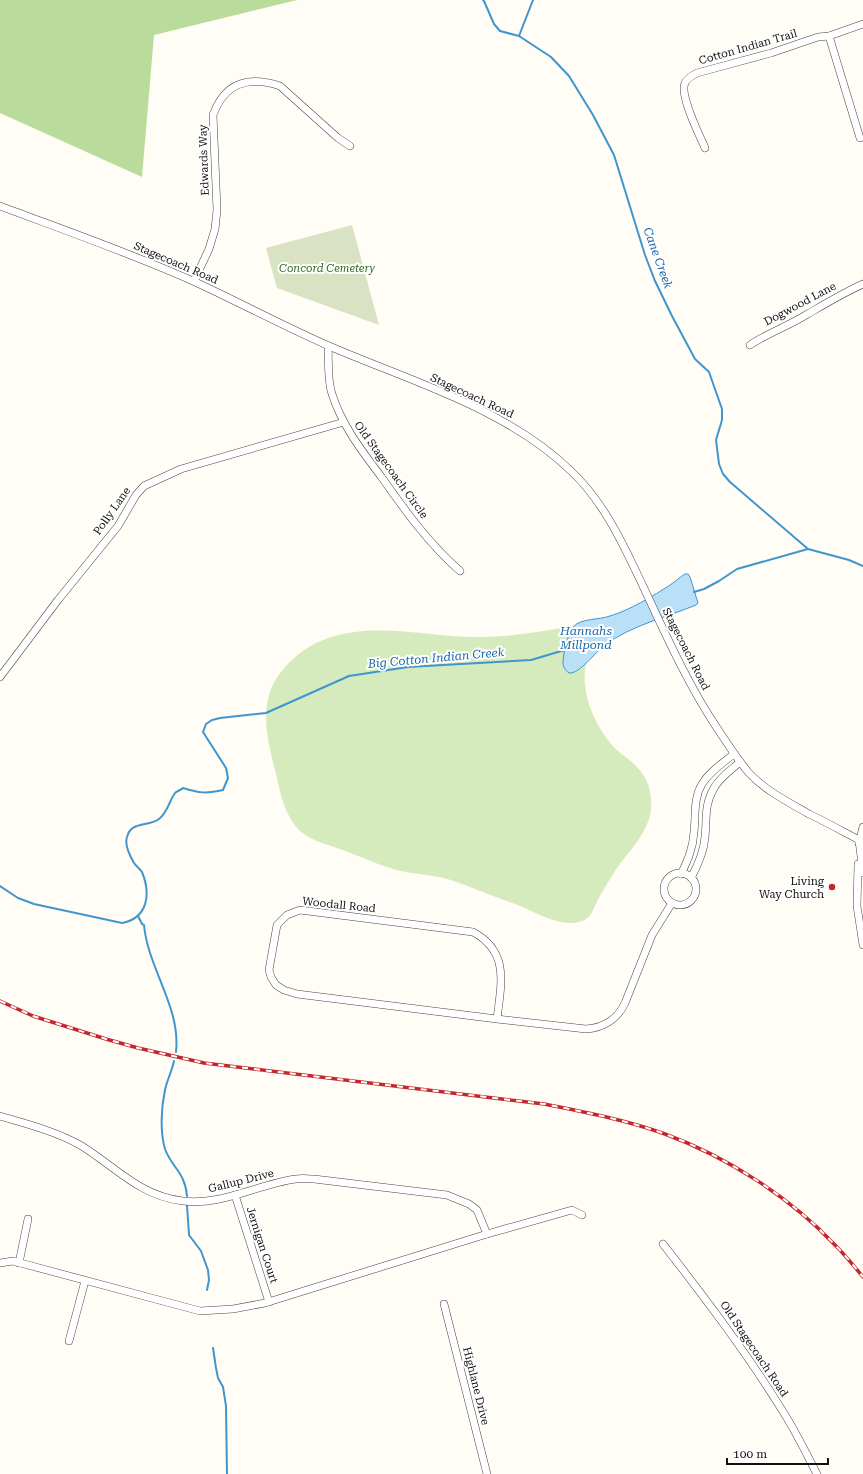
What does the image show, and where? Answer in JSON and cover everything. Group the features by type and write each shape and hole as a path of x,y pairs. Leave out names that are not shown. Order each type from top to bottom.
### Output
{"street":[{"name":"Cotton Indian Trail","path":"706,148 692,118 684,91 685,83 690,77 697,73 771,53 818,37 830,36 863,24"},
{"path":"830,36 860,138"},
{"name":"Edwards Way","path":"194,281 209,249 215,229 216,210 213,115 217,104 233,87 243,82 255,80 280,86 338,138 350,146"},
{"name":"Stagecoach Road","path":"0,206 194,281 328,346 431,388 502,420 542,447 572,471 594,496 624,546 670,644 702,706 740,762 751,775 778,797 859,840"},
{"name":"Dogwood Lane","path":"750,345 847,291 863,284"},
{"name":"Old Stagecoach Circle","path":"328,346 329,379 332,394 349,432 426,537 460,571"},
{"name":"Polly Lane","path":"0,678 58,600 118,526 136,495 144,486 181,469 344,422"},
{"path":"681,874 692,848 695,804 700,788 714,771 734,754"},
{"path":"691,878 704,848 706,834 706,808 709,797 722,778 740,762"},
{"path":"863,827 859,840 857,906 863,945"},
{"path":"859,840 863,873"},
{"path":"676,874 681,874 691,878 696,888 696,894 688,903 677,905 672,903 666,896 665,886 670,878 676,874"},
{"name":"Woodall Road","path":"497,1019 502,979 501,968 498,958 492,948 473,932 300,910 287,915 278,925 269,970 272,981 284,990 298,994 497,1019 582,1029 598,1027 610,1022 624,1007 652,935 672,903"},
{"name":"Gallup Drive","path":"0,1116 57,1133 81,1146 133,1183 161,1196 184,1201 215,1200 235,1196 284,1181 314,1179 448,1195 469,1204 477,1210 487,1234"},
{"name":"Jernigan Court","path":"235,1196 269,1302"},
{"path":"0,1263 13,1261 200,1311 233,1309 269,1302 487,1234 572,1210 582,1215"},
{"path":"20,1263 28,1219"},
{"name":"Old Stagecoach Road","path":"663,1244 701,1292 740,1346 783,1411 817,1474"},
{"path":"69,1342 85,1281"},
{"name":"Highlane Drive","path":"444,1304 487,1474"}],"green space":[{"path":"0,0 297,0 154,35 142,177 0,113"},
{"name":"Concord Cemetery","path":"352,225 379,325 277,288 266,248"},
{"path":"573,626 569,635 563,663 583,666 586,663 585,681 587,698 595,720 607,739 640,770 645,777 651,801 649,819 644,830 638,841 614,873 589,917 574,923 556,921 444,878 401,871 385,866 310,838 301,832 291,820 282,800 267,734 266,719 270,692 276,678 302,651 321,641 339,635 358,632 398,631 489,637 525,634"}],"water":[{"name":"Hannahs Millpond","path":"685,574 688,574 690,577 698,603 696,605 626,632 601,648 578,670 569,673 565,670 563,662 566,644 571,630 576,624 610,616 625,610 656,594"}],"waterway":[{"name":"Cane Creek","path":"483,0 494,24 500,31 519,36 551,57 569,76 593,115 614,155 645,255 655,281 695,359 709,372 722,409 722,420 716,440 719,464 723,474 730,482 808,549"},
{"path":"519,36 533,0"},
{"name":"Big Cotton Indian Creek","path":"694,592 704,589 719,581 737,569 808,549 849,560 863,566"},
{"name":"Big Cotton Indian Creek","path":"0,886 18,898 34,904 122,923 131,920 137,916 145,904 146,889 142,872 134,863 129,854 126,840 129,832 136,826 150,823 159,819 175,793 183,788 203,792 223,790 228,778 226,768 203,732 206,724 212,720 266,713 349,676 408,667 531,660 568,649"},
{"path":"138,916 144,925 151,957 174,1019 176,1052"},
{"path":"174,1061 164,1097 162,1112 162,1135 165,1149 184,1181 187,1196"},
{"path":"187,1205 189,1235 201,1251 208,1270 209,1280 207,1290"},
{"path":"213,1348 218,1378 223,1387 226,1406 227,1474"}],"railway":[{"path":"0,1001 33,1016 106,1039 204,1063 544,1104 605,1117 650,1129 688,1143 711,1154 756,1180 778,1195 817,1227 863,1277"}],"place":[{"name":"Living Way Church","path":"832,887"}]}
